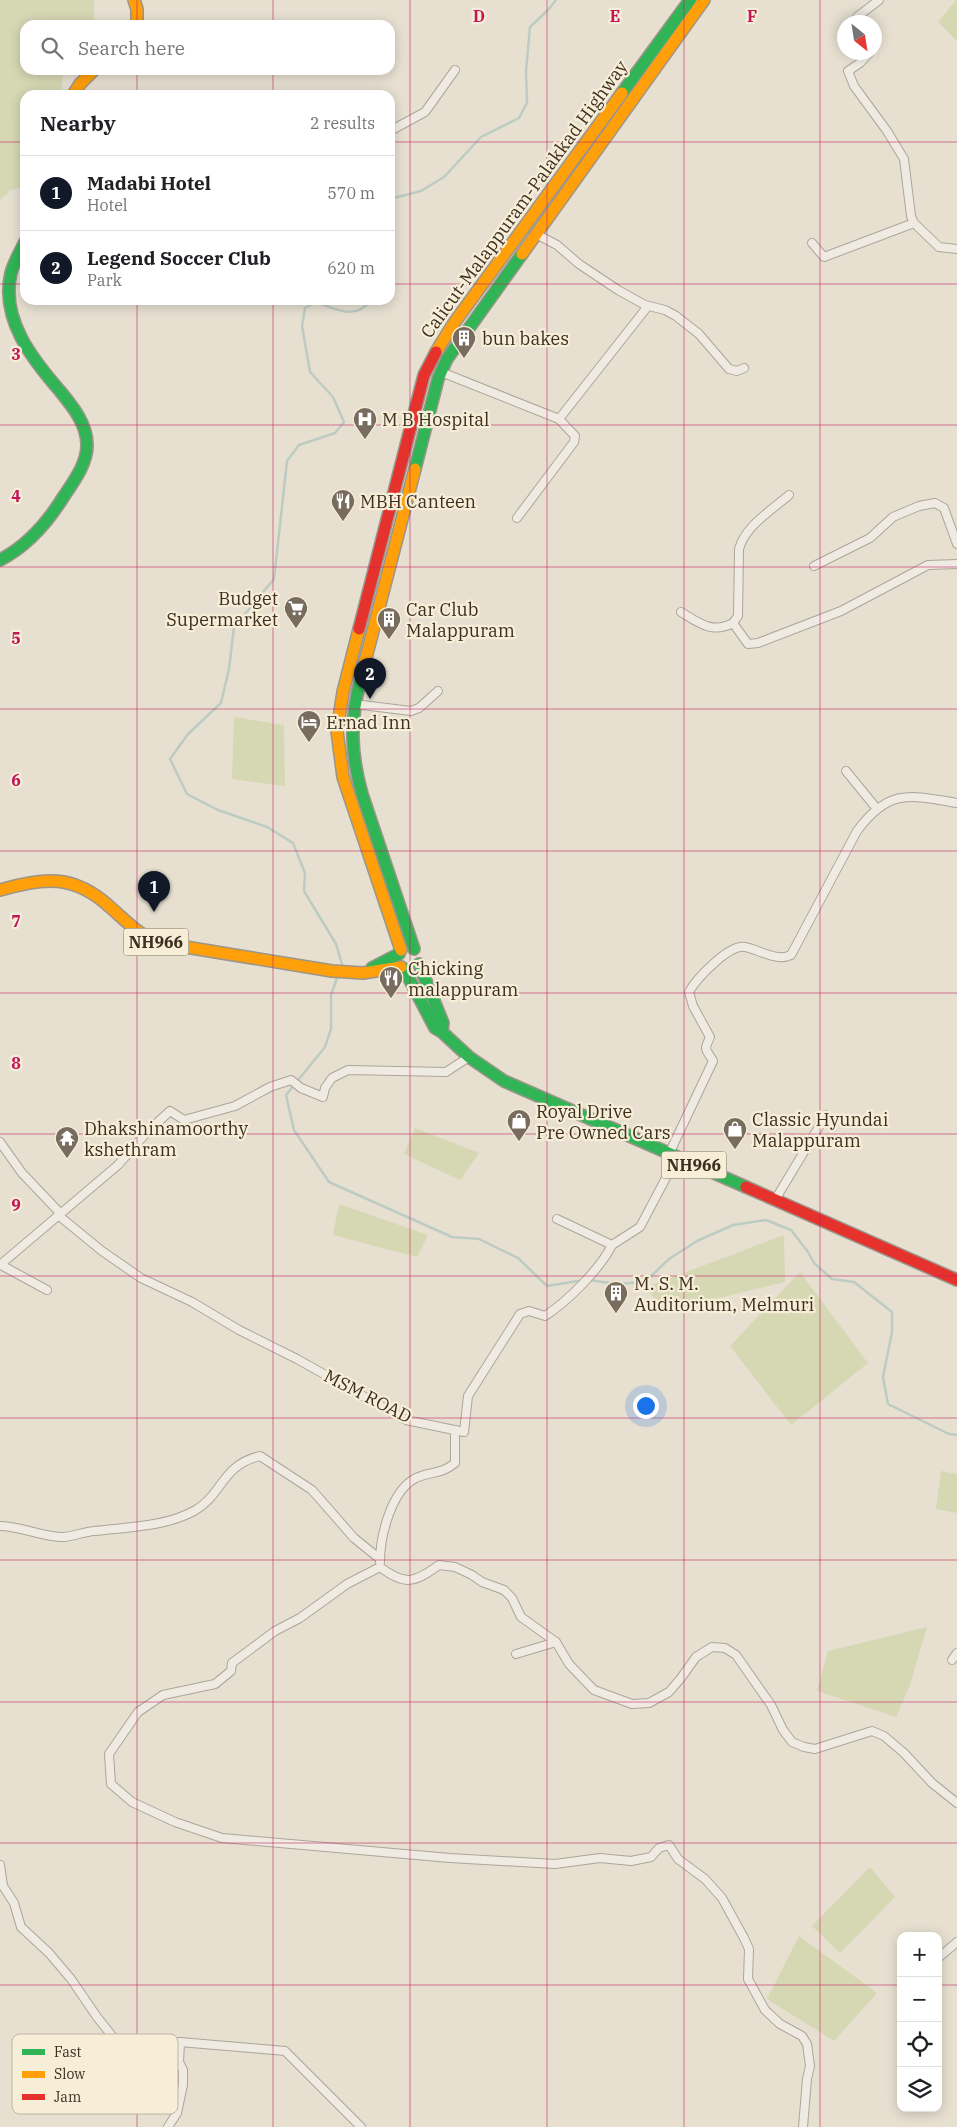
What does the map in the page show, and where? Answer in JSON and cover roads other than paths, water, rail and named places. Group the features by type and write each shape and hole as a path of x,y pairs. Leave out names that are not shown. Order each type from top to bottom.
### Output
{"main road":[{"path":"134,0 137,9 137,20"},
{"name":"Calicut-Malappuram-Palakkad Highway","path":"400,952 343,777 337,731 343,692 424,375 445,337 690,0"},
{"name":"Calicut-Malappuram-Palakkad Highway","path":"414,949 356,771 351,723 354,704 441,372 447,358 704,0"},
{"path":"76,90 89,75"},
{"path":"0,560 28,540 60,504 82,466 87,445 82,422 77,410 35,361 23,342 11,314 8,302 10,275 20,253"},
{"path":"408,438 423,442"},
{"name":"NH966","path":"0,890 33,880 55,879 80,885 107,904 138,933 155,942 332,970 363,973 403,968 413,969 419,964"},
{"path":"363,973 405,948 414,949 420,955 419,964 443,1023 442,1032"},
{"name":"NH966","path":"400,952 398,962 435,1028 469,1057 504,1081 957,1280"}],"street":[{"path":"859,15 878,0"},
{"path":"863,60 848,71 854,86 904,159 911,216 914,223 939,247 957,249"},
{"path":"395,128 425,112 455,70"},
{"path":"812,243 824,257 914,223"},
{"path":"536,234 557,245 579,264 618,290 648,306 665,310 676,316 699,334 729,369 737,371 744,368"},
{"path":"559,419 648,306"},
{"path":"441,372 559,419 572,430 575,436 574,442 517,518"},
{"path":"681,612 703,625 717,629 733,623 738,616 739,549 741,540 752,527 789,495"},
{"path":"814,566 870,538 893,517 919,506 936,503 944,508 957,544"},
{"path":"733,623 748,644 758,643 841,611 928,565 957,564"},
{"path":"354,704 411,711 418,708 438,691"},
{"path":"846,770 877,809"},
{"path":"380,1563 380,1550 393,1504 405,1487 415,1479 445,1472 455,1463 455,1430 464,1432 468,1396 520,1314 529,1311 546,1316 558,1307 605,1259 612,1245 640,1227 713,1061 706,1052 710,1037 693,1006 689,992 695,981 731,950 743,947 772,956 785,958 791,955 857,831 870,814 884,804 902,797 918,797 957,803"},
{"path":"47,1290 0,1265 118,1165 147,1132 170,1111 184,1120 235,1106 270,1087 291,1080 301,1088 323,1097 325,1088 332,1078 348,1070 446,1072 469,1057"},
{"path":"775,1200 826,1115"},
{"name":"MSM ROAD","path":"0,1142 22,1173 59,1214 102,1251 141,1278 192,1302 406,1420 455,1430"},
{"path":"556,1219 612,1245"},
{"path":"0,1526 12,1526 62,1537 93,1531 161,1523 196,1510 211,1499 230,1472 251,1458 260,1456 312,1490 354,1538 394,1578 407,1581 424,1576 439,1565 455,1567 482,1582 504,1590 512,1598 520,1617 556,1642 569,1664 594,1690 632,1704 649,1703 669,1692 682,1678 696,1657 712,1647 725,1648 736,1655 771,1704 783,1730 792,1742 804,1748 815,1749 872,1731 878,1733 884,1736 932,1783 957,1803"},
{"path":"380,1563 300,1618 275,1631 232,1663 231,1671 215,1684 163,1695 138,1712 109,1754 111,1784 132,1802 175,1822 222,1838 450,1858 554,1864 600,1858 631,1861 651,1857 659,1848 669,1845 678,1858 705,1879 722,1898 744,1938 748,1949 748,1979 765,2010 780,2024 802,2036 807,2044 810,2066 803,2127"},
{"path":"516,1654 556,1642"},
{"path":"952,1660 957,1653"},
{"path":"0,1865 3,1886 14,1903 21,1927 49,1953 72,1979 110,2034"},
{"path":"942,1955 957,1942"},
{"path":"178,2108 183,2085 183,2070 179,2062 180,2042 285,2051 361,2127"},
{"path":"168,2127 176,2114"}],"waterway":[{"path":"395,198 421,191 444,177 481,137 519,118 527,103 526,71 530,27 556,0"},
{"path":"310,305 305,308 302,326 310,372 333,397 344,422 335,433 299,445 287,461 274,579 234,627 229,669 221,703 188,734 170,759 187,794 218,810 267,827 293,843 305,873 304,891 336,944 342,964 341,968"},
{"path":"324,305 345,312 359,310 366,305"},
{"path":"338,975 331,995 331,1029 325,1047 286,1095 294,1130 329,1182 452,1237 479,1239 518,1258 547,1286 584,1280"},
{"path":"589,1280 617,1284 645,1282 669,1259 697,1241 733,1225 766,1220 791,1230 814,1263 832,1279 854,1282 892,1312 892,1332 883,1377 888,1404 949,1434 957,1435"}],"place":[{"name":"bun bakes","path":"464,359"},
{"name":"M B Hospital","path":"365,440"},
{"name":"MBH Canteen","path":"343,522"},
{"name":"Budget Supermarket","path":"296,629"},
{"name":"Car Club Malappuram","path":"389,640"},
{"name":"Legend Soccer Club","path":"370,699"},
{"name":"Ernad Inn","path":"309,743"},
{"name":"Madabi Hotel","path":"154,912"},
{"name":"Chicking malappuram","path":"391,999"},
{"name":"Royal Drive Pre Owned Cars","path":"519,1142"},
{"name":"Classic Hyundai Malappuram","path":"735,1150"},
{"name":"Dhakshinamoorthy kshethram","path":"67,1159"},
{"name":"M. S. M. Auditorium, Melmuri","path":"616,1314"}]}
